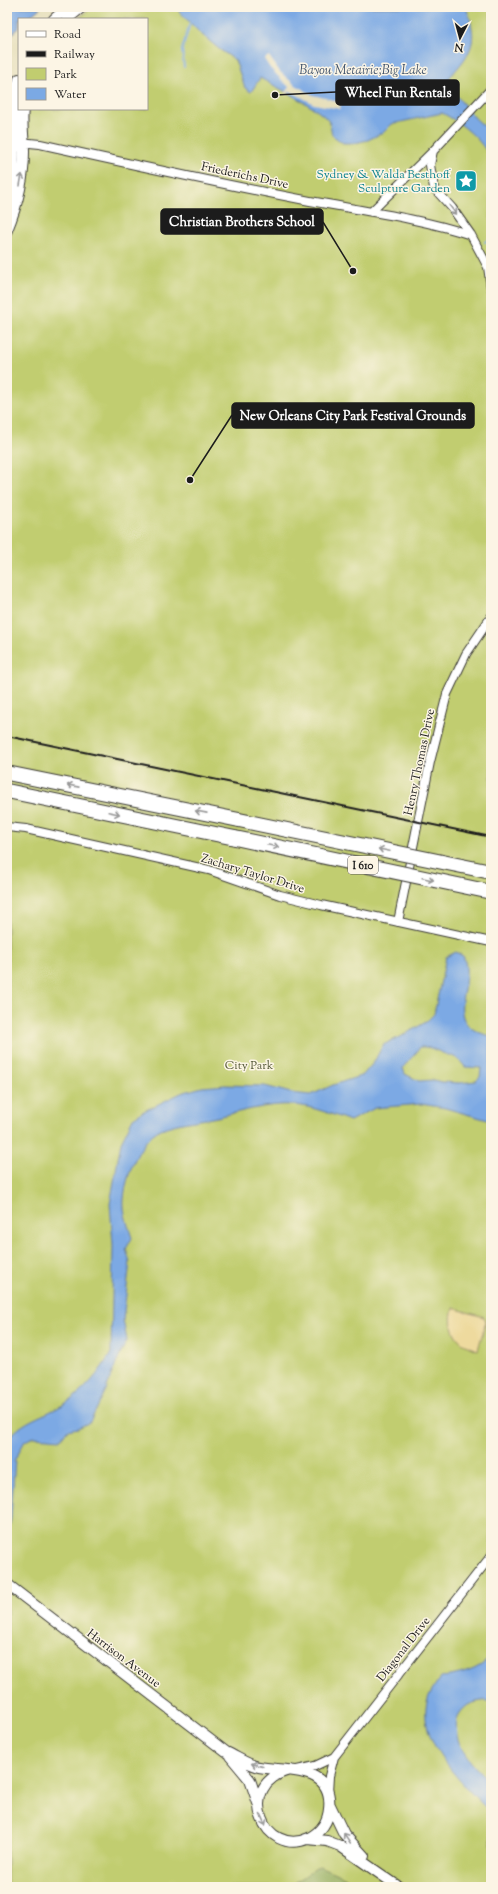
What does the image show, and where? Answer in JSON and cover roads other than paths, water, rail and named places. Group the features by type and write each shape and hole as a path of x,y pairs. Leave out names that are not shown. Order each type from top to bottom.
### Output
{"highway":[{"name":"I 610","path":"7,773 491,872"},
{"name":"I 610","path":"7,791 491,892"}],"street":[{"path":"55,18 68,7"},
{"path":"68,18 82,7"},
{"path":"7,230 17,201 22,174 14,102 18,84"},
{"path":"371,212 433,151 491,89"},
{"path":"7,201 19,142 23,110"},
{"name":"Friederichs Drive","path":"19,142 371,212 455,230 471,235"},
{"path":"433,151 430,165 434,188 452,208 471,235 488,267 491,288"},
{"name":"Henry Thomas Drive","path":"398,922 430,762 447,694 466,654 491,617"},
{"name":"Zachary Taylor Drive","path":"7,827 26,829 209,870 280,895 491,942"},
{"name":"Diagonal Drive","path":"328,1793 329,1776 334,1757 491,1556"},
{"name":"Harrison Avenue","path":"7,1584 226,1752 250,1780 262,1820 273,1834 289,1840 307,1838 327,1841 340,1846 399,1887"},
{"name":"Harrison Avenue","path":"226,1752 259,1767 294,1770 311,1774 318,1778 328,1793 330,1804 344,1834 384,1876"},
{"name":"Diagonal Drive","path":"294,1770 315,1766 334,1757"},
{"path":"258,1803 263,1788 268,1781 274,1776 294,1770"},
{"name":"Harrison Avenue","path":"307,1838 321,1829 329,1813 330,1804"}],"water":[{"path":"7,7 41,7 28,18 18,18 18,28 7,40"},
{"name":"Bayou Metairie;Big Lake","path":"175,7 466,7 470,19 473,38 464,60 449,78 450,88 476,119 491,132 491,160 482,145 470,132 456,121 442,113 392,124 384,132 368,140 355,143 343,143 332,135 330,124 325,117 298,98 260,78 251,92 245,88 235,60 200,33"},
{"path":"456,952 463,956 466,967 466,979 462,1002 462,1013 466,1023 475,1030 491,1036 491,1121 445,1108 421,1104 375,1108 350,1121 308,1107 275,1105 175,1125 161,1129 153,1134 145,1142 133,1164 124,1198 125,1216 132,1238 126,1249 130,1262 123,1320 127,1340 106,1390 90,1422 78,1428 67,1430 61,1439 34,1437 25,1441 15,1459 11,1518 7,1549 7,1441 26,1423 58,1408 79,1393 97,1374 111,1353 113,1245 110,1204 121,1142 133,1118 181,1093 202,1087 225,1085 265,1086 291,1093 311,1095 333,1085 363,1075 374,1062 383,1045 426,1022 434,1014 446,957","holes":["420,1047 428,1047 456,1058 465,1067 481,1068 480,1077 476,1081 460,1083 433,1080 419,1081 405,1074 403,1068"]},
{"path":"491,1656 491,1702 481,1701 470,1704 466,1707 460,1713 457,1720 456,1729 461,1747 466,1755 491,1783 491,1813 455,1775 434,1745 428,1729 426,1712 429,1696 440,1677 475,1669 487,1661"}],"waterway":[{"path":"184,67 182,50 190,23"},
{"path":"485,242 491,238"}],"railway":[{"path":"7,736 491,837"}],"place":[{"name":"Wheel Fun Rentals","path":"275,95"},
{"name":"Sydney & Walda Besthoff Sculpture Garden","path":"466,181"},
{"name":"Christian Brothers School","path":"353,271"},
{"name":"New Orleans City Park Festival Grounds","path":"190,480"}],"park label":[{"name":"City Park","path":"249,1065"}]}
